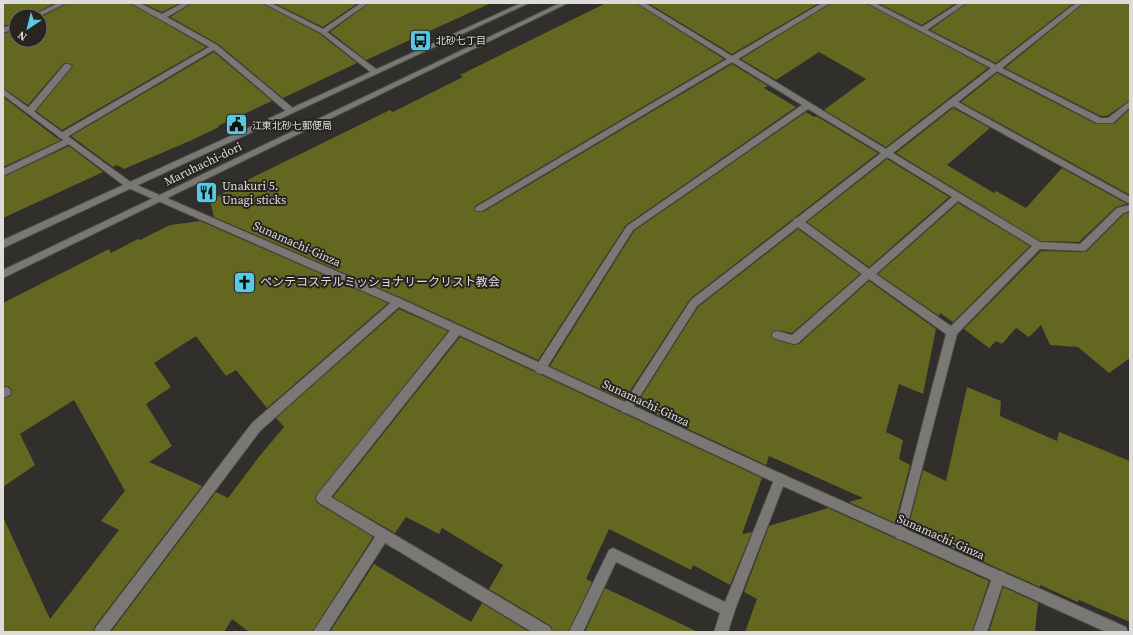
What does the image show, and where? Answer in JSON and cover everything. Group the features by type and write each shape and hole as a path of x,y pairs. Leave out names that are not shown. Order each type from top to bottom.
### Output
{"main road":[{"path":"48,10 63,3"},
{"path":"134,3 162,17 214,47 291,111"},
{"path":"162,17 188,3"},
{"path":"266,3 323,32 376,72"},
{"path":"323,32 365,3"},
{"name":"Maruhachi-dori","path":"3,244 526,3"},
{"name":"Maruhachi-dori","path":"3,274 564,3"},
{"path":"640,3 1038,245 1082,248 1120,210 1130,208"},
{"path":"479,209 827,3"},
{"path":"870,3 1100,121 1110,121 1130,102"},
{"path":"922,30 963,3"},
{"path":"626,408 694,303 886,152 1080,3"},
{"path":"3,173 65,139 214,47"},
{"path":"30,111 68,66"},
{"name":"Sunamachi-Ginza","path":"3,91 65,139 129,185 398,302 540,369 900,534 1121,632"},
{"path":"952,102 1130,201"},
{"path":"540,369 630,228 808,105"},
{"path":"776,335 794,340 958,196"},
{"path":"797,222 952,332"},
{"path":"900,534 952,332 1038,245"},
{"path":"101,632 256,427 398,302"},
{"path":"457,330 322,498 545,632"},
{"path":"721,632 728,610 780,479"},
{"path":"320,632 384,535"},
{"path":"576,632 612,554 728,610"},
{"path":"980,632 999,577"}],"building":[{"path":"3,3 55,3 46,8 8,8 8,24 3,26"},
{"path":"67,3 130,3 206,47 62,130 36,111 73,66 69,63 64,63 28,105 3,88 3,34 8,32 8,48 48,48 48,14"},
{"path":"142,3 180,3 162,12"},
{"path":"192,3 262,3 320,34 357,63 283,98 218,44 170,17"},
{"path":"274,3 358,3 323,27"},
{"path":"369,3 491,3 366,60 330,32"},
{"path":"606,3 636,3 724,59 475,206 475,212 483,212 732,64 768,86 764,88 796,107 626,225 538,360 402,298 214,217 210,201 235,186 390,110 393,112 463,77 460,75"},
{"path":"648,3 819,3 732,54"},
{"path":"831,3 866,3 988,68 886,147 824,110 866,79 819,52 776,80 741,59"},
{"path":"878,3 956,3 922,25"},
{"path":"967,3 1074,3 996,63 930,30"},
{"path":"1084,3 1130,3 1130,100 1107,116 1101,116 1005,68"},
{"path":"214,52 272,101 192,140 124,169 117,165 113,167 71,136"},
{"path":"997,73 1096,124 1114,124 1130,109 1130,195 961,102"},
{"path":"3,97 58,139 61,140 3,167"},
{"path":"953,108 990,128 947,165 994,193 996,191 1026,208 1062,168 1127,204 1116,207 1079,242 1040,241 896,153"},
{"path":"806,112 814,117 816,116 878,153 690,299 624,400 550,366 634,231"},
{"path":"69,146 103,172 3,218 3,177"},
{"path":"887,159 949,197 869,267 807,222"},
{"path":"958,203 1030,246 953,322 940,313 939,316 878,274"},
{"path":"1130,213 1130,358 1109,373 1078,347 1050,345 1041,325 1029,337 1016,328 1002,344 996,341 989,348 964,329 1041,251 1086,252 1124,214"},
{"path":"200,221 388,303 267,408 236,370 226,376 196,336 154,363 171,387 146,404 172,446 149,462 202,486 95,626 93,632 3,632 3,517 50,619 119,530 101,521 125,491 74,400 20,434 35,465 3,487 3,399 11,396 12,392 11,388 3,386 3,303 109,249 111,253 170,225"},
{"path":"798,229 860,274 792,333 777,330 773,331 771,335 773,339 794,345 799,344 869,281 936,329 923,394 899,384 886,432 903,440 899,459 910,465 895,523 849,502 863,498 769,456 766,465 636,405 698,307"},
{"path":"399,309 448,331 315,497 317,503 373,537 312,632 249,632 232,619 224,632 111,632 216,492 228,498 258,458 284,427 276,418"},
{"path":"460,337 762,478 742,534 752,532 730,585 693,565 691,570 609,529 586,579 592,582 568,632 553,632 551,626 489,589 503,565 442,528 439,534 406,517 395,533 333,497"},
{"path":"967,387 1001,401 1000,416 1057,441 1059,432 1130,461 1130,622 1079,600 1078,602 1040,585 1040,587 908,528 923,470 946,481"},
{"path":"828,508 989,581 972,632 745,632 757,599 744,592 769,526"},
{"path":"374,564 471,622 482,603 529,632 330,632"},
{"path":"1003,587 1038,603 1035,632 989,632"},
{"path":"605,588 698,632 585,632"}],"place":[{"name":"北砂七丁目","path":"421,40"},
{"name":"江東北砂七郵便局","path":"237,125"},
{"name":"Unakuri 5. Unagi sticks","path":"206,193"},
{"name":"ペンテコステルミッショナリークリスト教会","path":"245,282"}]}
